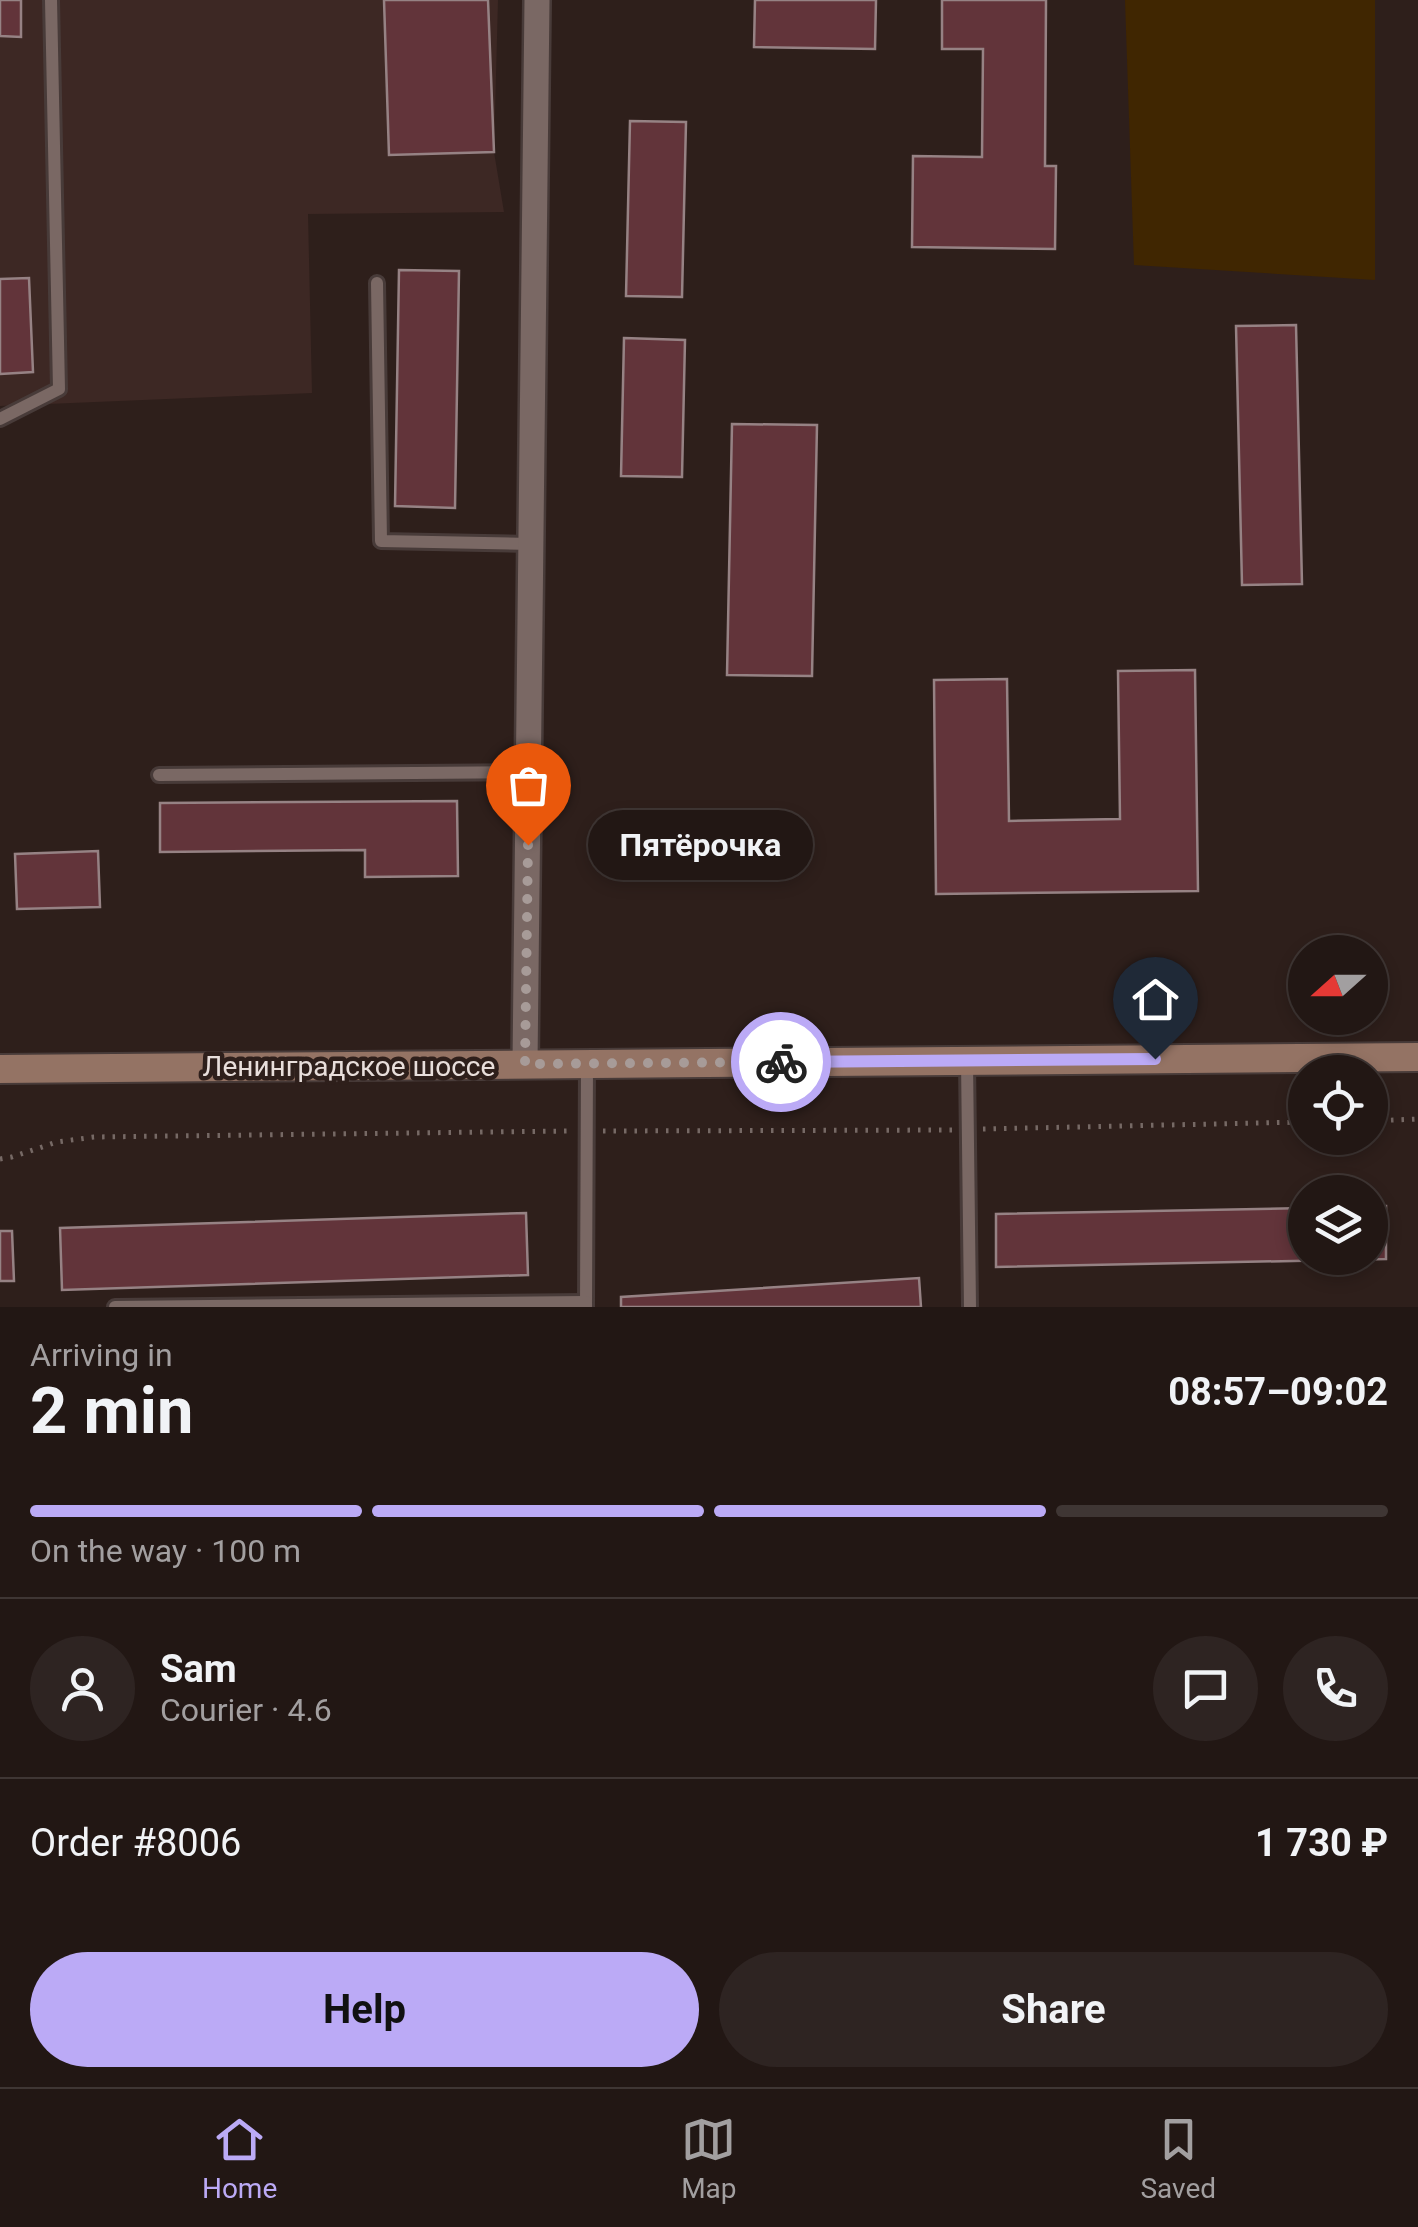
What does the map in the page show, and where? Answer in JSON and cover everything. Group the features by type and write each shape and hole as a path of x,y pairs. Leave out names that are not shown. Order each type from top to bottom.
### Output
{"main road":[{"name":"Ленинградское шоссе","path":"0,1069 1418,1057"}],"street":[{"path":"525,1064 537,0"}],"lane":[{"path":"0,419 59,388 51,0"},
{"path":"378,283 381,541 531,544"},
{"path":"160,775 528,772"},
{"path":"967,1061 970,1307"},
{"path":"115,1307 586,1304 587,1064"}],"path":[{"path":"1388,1120 1418,1120"},
{"path":"0,1158 94,1137 967,1130 1288,1122"}],"shaded area":[{"path":"0,0 498,0 494,152 504,212 308,214 312,393 0,406"},
{"path":"1125,0 1375,0 1375,280 1134,265"}],"building":[{"path":"0,0 21,0 21,37 0,36"},
{"path":"384,0 488,0 494,152 389,155"},
{"path":"755,0 876,0 875,49 754,47"},
{"path":"942,0 1046,0 1045,166 1056,166 1055,249 912,247 913,156 982,157 983,49 942,49"},
{"path":"630,121 686,122 682,297 626,296"},
{"path":"399,270 459,271 455,508 395,506"},
{"path":"29,278 33,372 0,374 0,279"},
{"path":"1296,325 1302,584 1242,585 1236,326"},
{"path":"624,338 685,340 682,477 621,476"},
{"path":"732,424 817,425 812,676 727,675"},
{"path":"1195,670 1198,891 936,894 934,680 1007,679 1009,821 1120,819 1118,671"},
{"path":"457,801 458,876 365,877 365,850 160,852 160,803"},
{"path":"98,851 100,907 17,909 15,854"},
{"path":"1288,1208 1288,1261 996,1267 996,1214"},
{"path":"526,1213 528,1275 62,1290 60,1228"},
{"path":"0,1231 12,1231 14,1281 0,1281"},
{"path":"919,1278 921,1307 621,1307 621,1297"}],"way so far":[{"path":"528,845 525,1064 781,1062"}],"place":[{"name":"Пятёрочка","path":"528,845"}],"route":[{"path":"781,1062 1155,1059"}]}
